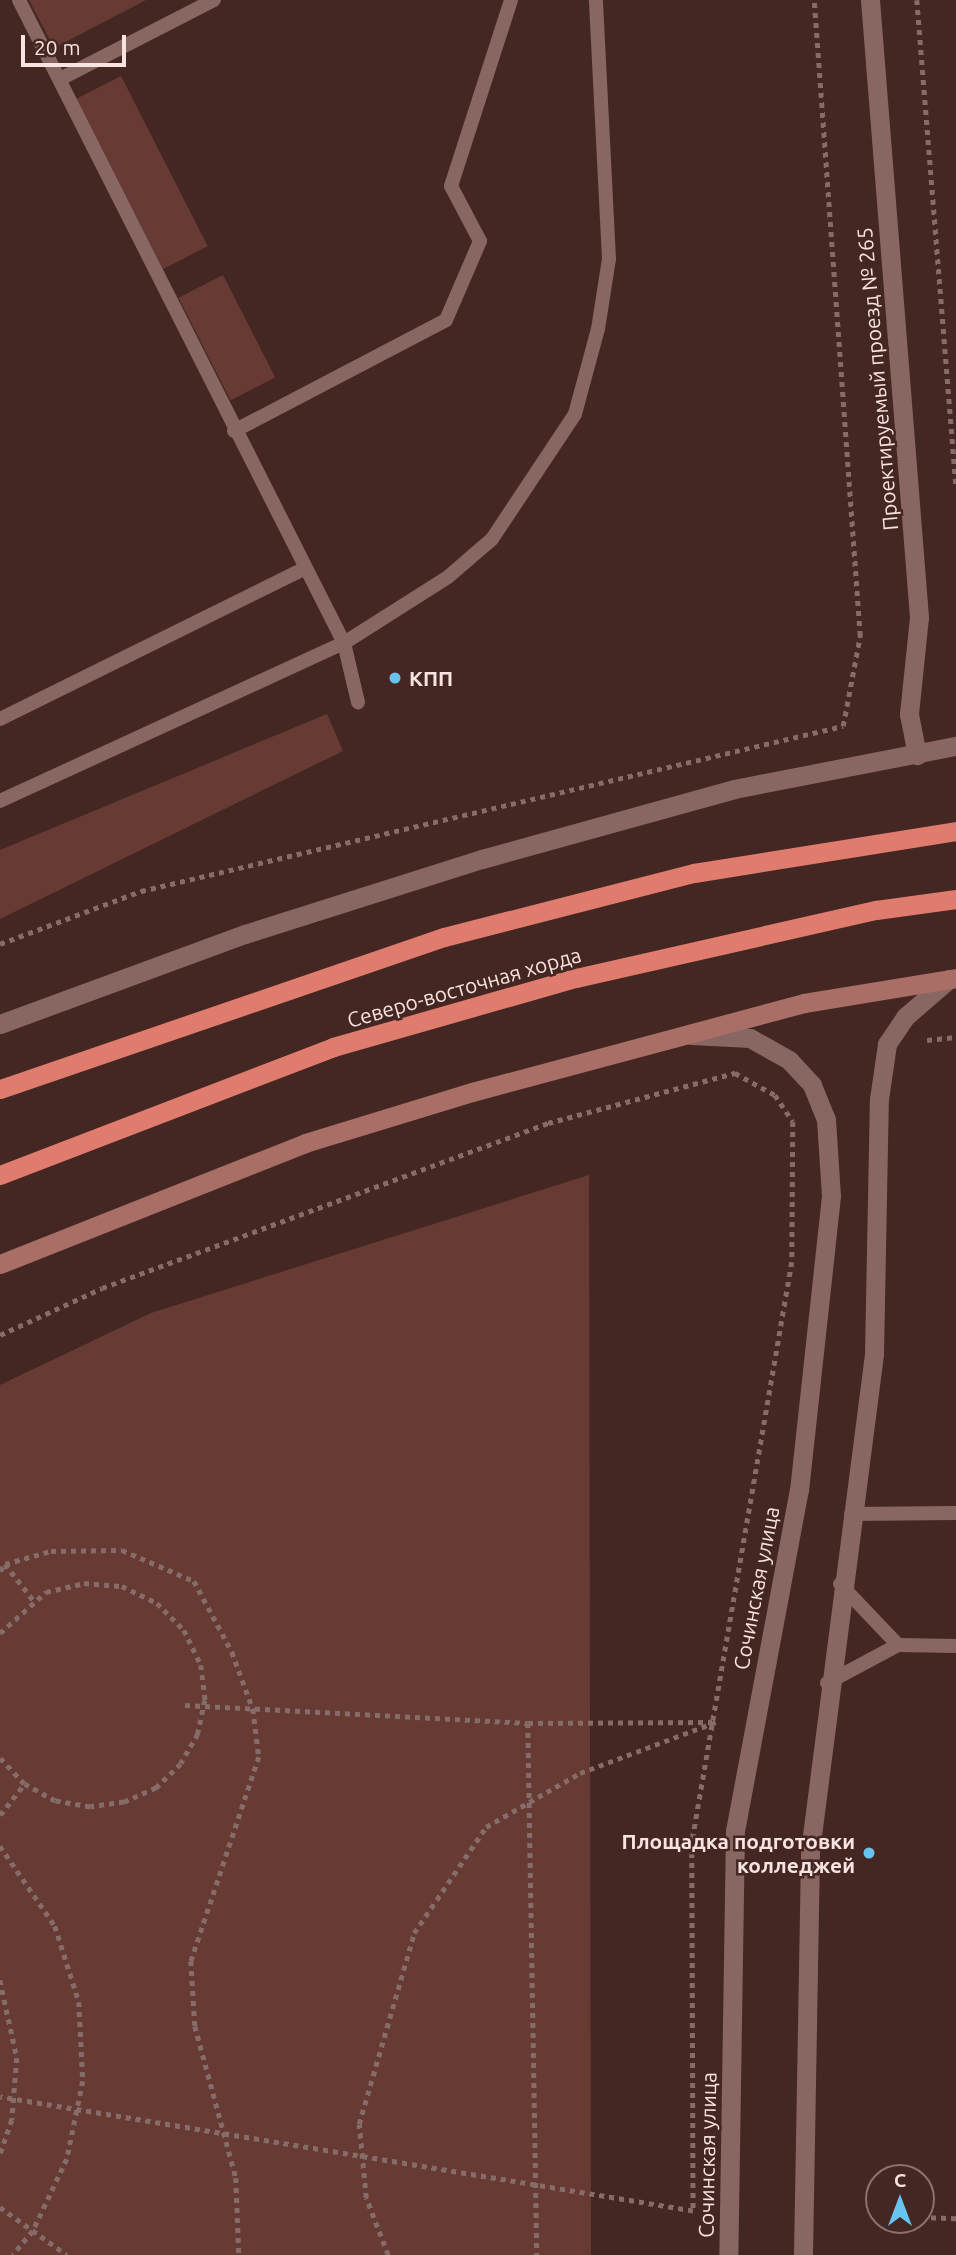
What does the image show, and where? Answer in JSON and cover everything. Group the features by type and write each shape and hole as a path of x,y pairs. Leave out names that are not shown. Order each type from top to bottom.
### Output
{"highway":[{"path":"0,1089 444,937 694,873 956,831"},
{"name":"Северо-восточная хорда","path":"0,1175 333,1047 576,978 876,910 956,899"}],"main road":[{"path":"0,1264 305,1143 676,1034 804,1003 953,978"}],"street":[{"name":"Проектируемый проезд № 265","path":"870,0 919,617 909,714 916,755"},
{"path":"0,1024 245,934 482,859 734,789 956,746"},
{"path":"803,2255 810,1851 827,1684 874,1353 879,1099 887,1044 905,1017 953,978"},
{"name":"Сочинская улица","path":"676,1034 750,1038 804,1076 826,1119 831,1196 799,1489 736,1831 728,2255"}],"lane":[{"path":"19,0 234,431 344,643 358,702"},
{"path":"60,79 214,0"},
{"path":"234,431 446,320 480,241 451,186 511,0"},
{"path":"0,801 344,643 448,577 492,539 575,414 609,259 596,0"},
{"path":"0,719 305,568"},
{"path":"851,1514 956,1513"},
{"path":"840,1584 898,1645"},
{"path":"827,1684 898,1645 956,1646"}],"path":[{"path":"0,944 141,891 843,726 860,636 814,0"},
{"path":"917,0 956,485"},
{"path":"927,1040 956,1037"},
{"path":"0,1335 102,1288 548,1123 736,1073 775,1095 793,1122 796,1171 792,1262 717,1722 692,1843 693,2211 0,2097"},
{"path":"0,1571 5,1564 51,1551 122,1550 194,1581 232,1652 253,1709 259,1758 191,1961 195,2026 221,2133 236,2178 239,2255"},
{"path":"5,1564 34,1601"},
{"path":"0,1633 34,1601 84,1583 122,1586 157,1603 184,1630 201,1665 203,1709 181,1764 156,1788 124,1802 90,1807 55,1801 24,1784 0,1758"},
{"path":"185,1705 203,1709 253,1709 528,1723 717,1722"},
{"path":"388,2255 366,2198 359,2124 367,2087 414,1933 486,1827 580,1773 717,1722"},
{"path":"528,1723 537,2255"},
{"path":"0,1815 24,1784"},
{"path":"0,1846 55,1926 79,2002 83,2081 68,2159 33,2231 13,2255"},
{"path":"0,1980 17,2058 14,2099 0,2154"},
{"path":"0,2207 67,2255"},
{"path":"935,2217 956,2218"}],"shaded area":[{"path":"29,0 146,0 54,48"},
{"path":"121,76 208,246 163,269 76,99"},
{"path":"223,275 275,377 231,400 178,298"},
{"path":"327,714 343,751 0,919 0,850"},
{"path":"589,1175 591,2255 0,2255 0,1385 151,1313"}],"place":[{"name":"КПП","path":"395,678"},
{"name":"Площадка подготовки колледжей","path":"869,1853"}]}
